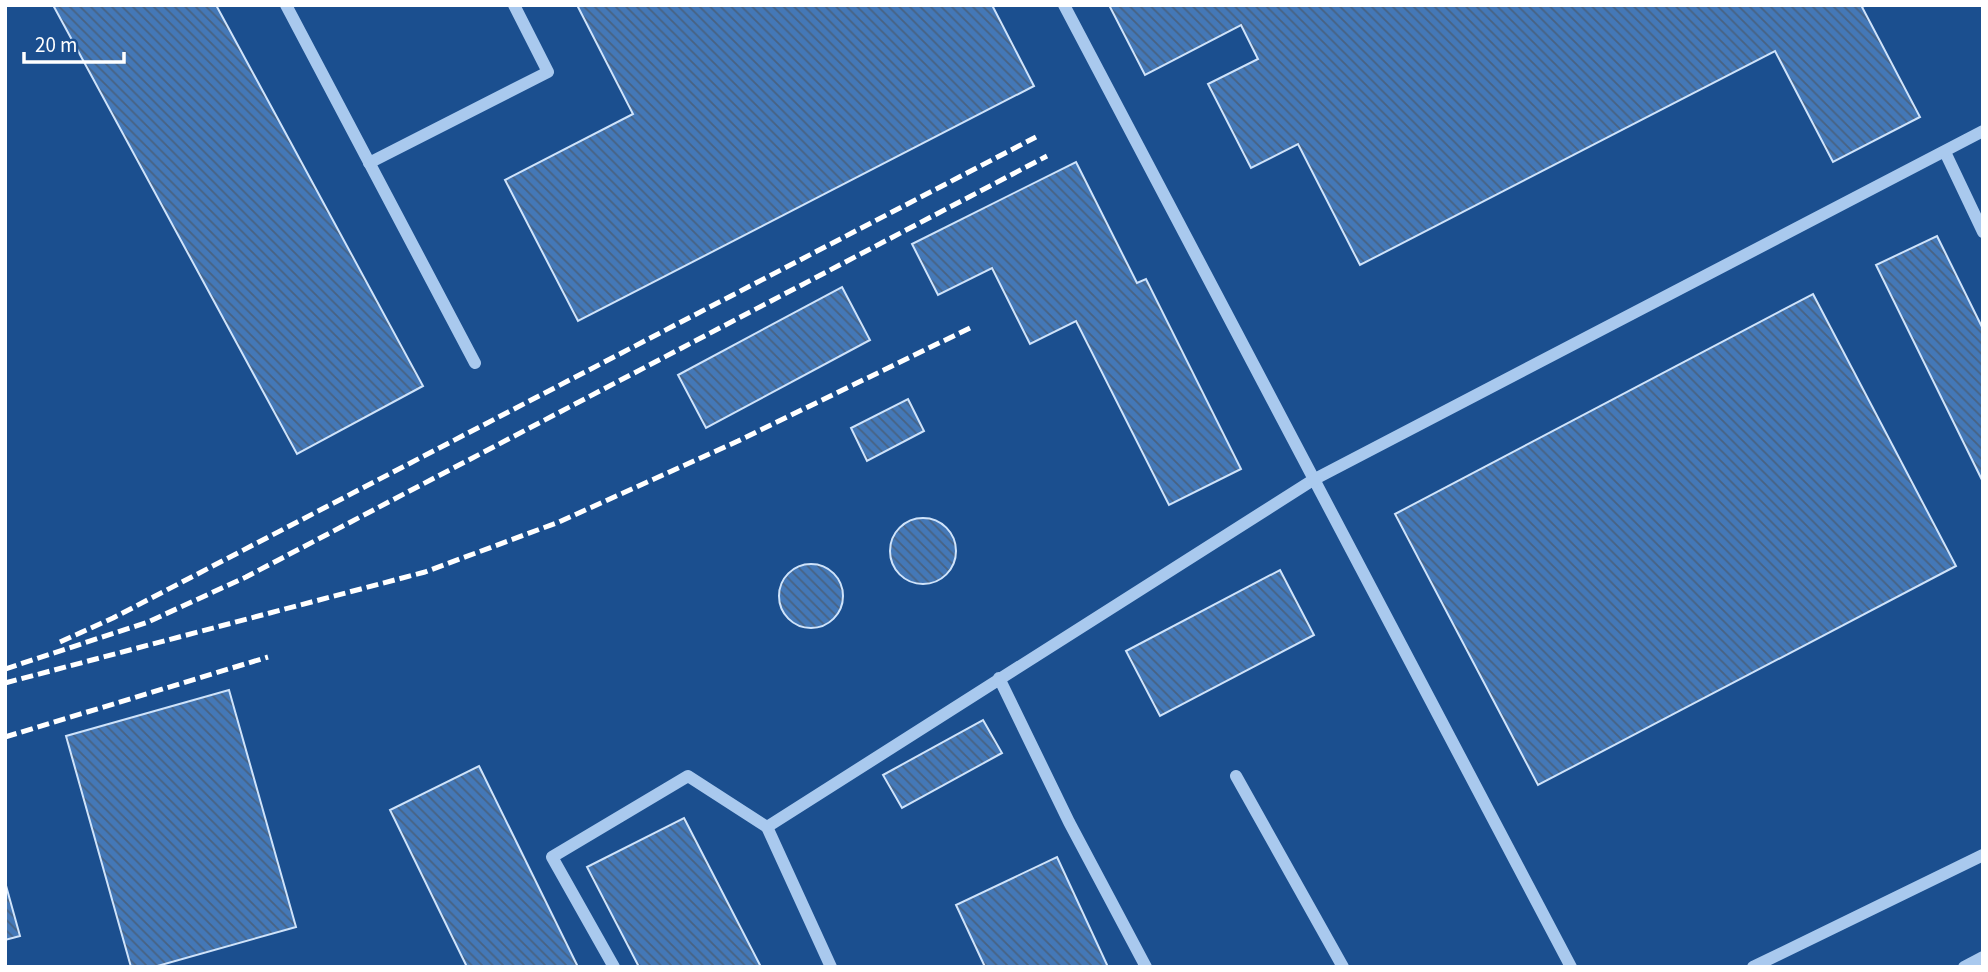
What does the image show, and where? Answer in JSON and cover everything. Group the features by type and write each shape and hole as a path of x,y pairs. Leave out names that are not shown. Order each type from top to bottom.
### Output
{"lane":[{"path":"285,5 475,363"},
{"path":"369,163 548,72 514,5"},
{"path":"1064,5 1571,967"},
{"path":"767,827 1313,480 1983,131"},
{"path":"1945,152 1983,232"},
{"path":"999,678 1069,822 1146,967"},
{"path":"614,967 552,857 688,776 767,827 831,967"},
{"path":"1236,776 1343,967"},
{"path":"1753,967 1983,855"},
{"path":"1964,967 1983,957"}],"building":[{"path":"53,5 216,5 423,386 297,454"},
{"path":"577,5 992,5 1034,86 578,321 505,180 633,114"},
{"path":"1109,5 1866,5 1862,7 1920,117 1833,162 1775,51 1360,265 1298,144 1251,168 1208,84 1258,59 1241,25 1145,75"},
{"path":"1076,162 1137,283 1146,279 1241,469 1169,505 1076,321 1030,344 992,268 938,295 912,244"},
{"path":"1937,236 1983,329 1983,482 1876,265"},
{"path":"842,287 870,340 706,428 678,375"},
{"path":"1813,294 1956,566 1538,785 1395,514"},
{"path":"908,399 924,431 867,461 851,428"},
{"path":"923,518 946,528 956,551 946,574 923,584 900,574 890,551 900,528"},
{"path":"805,564 817,564 834,573 841,584 841,608 834,619 817,628 805,628 793,623 784,614 779,602 779,590 784,578 793,569"},
{"path":"1280,570 1314,635 1160,716 1126,651"},
{"path":"229,690 296,927 154,967 131,967 66,736"},
{"path":"983,720 1002,753 902,808 883,775"},
{"path":"479,766 578,967 467,967 390,810"},
{"path":"684,818 761,967 639,967 587,867"},
{"path":"1057,857 1108,967 985,967 956,905"},
{"path":"5,882 20,936 5,940"}],"railway":[{"path":"60,642 113,618 1036,137"},
{"path":"5,669 148,622 246,577 1047,156"},
{"path":"5,683 425,572 559,522 738,441 974,326"},
{"path":"5,737 268,657"}]}
